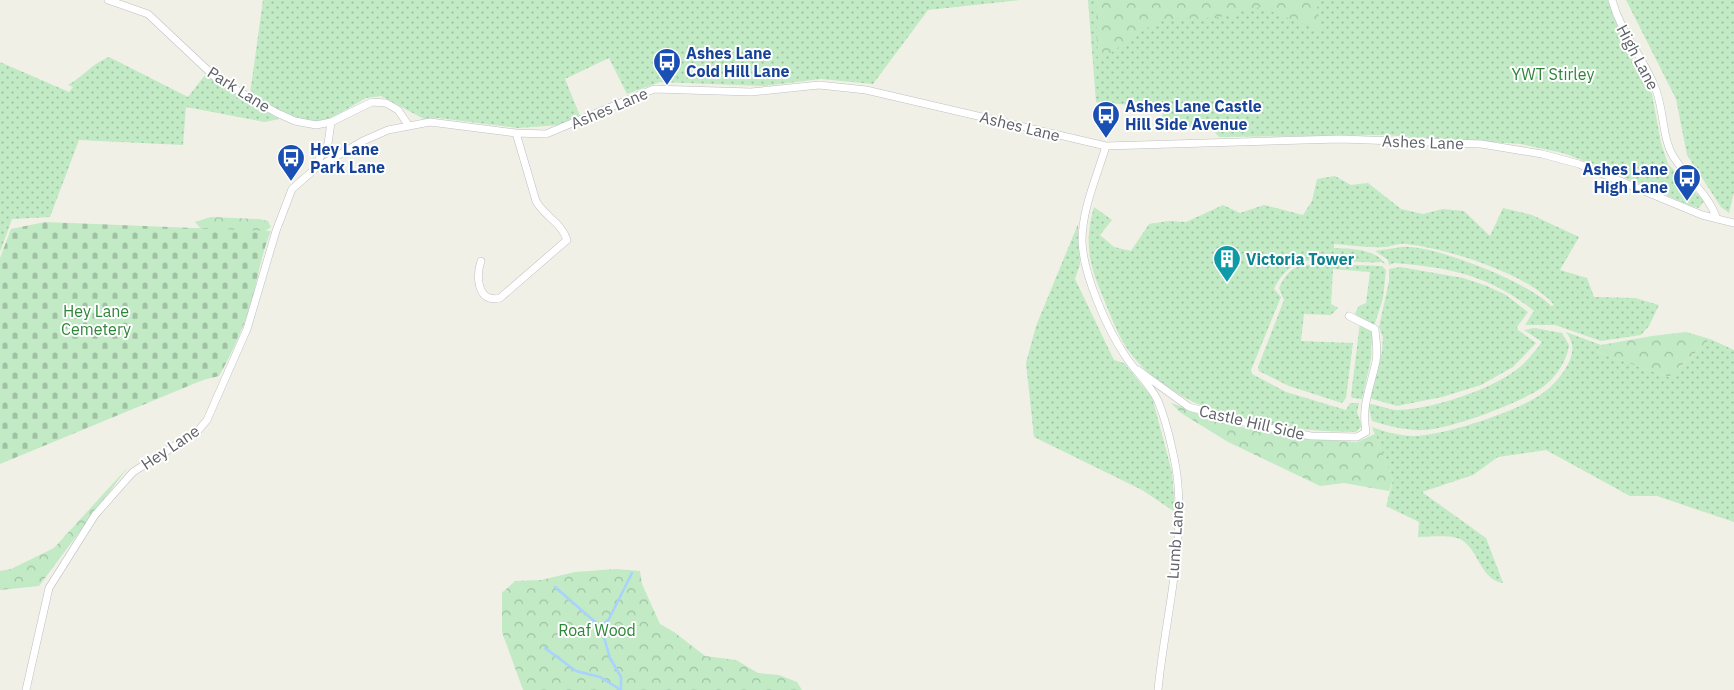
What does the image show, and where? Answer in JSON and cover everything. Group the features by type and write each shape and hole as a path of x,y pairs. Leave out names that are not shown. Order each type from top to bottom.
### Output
{"street":[{"name":"Park Lane","path":"108,0 148,14 216,78 277,113 295,121 316,125 331,122 372,102 386,104 398,110 409,126"},
{"name":"High Lane","path":"1612,0 1617,18 1627,39 1655,86 1661,103 1672,155 1685,174 1703,191 1713,205 1717,219"},
{"name":"Ashes Lane","path":"316,168 363,141 388,130 430,122 546,134 654,89 751,92 820,85 904,98 1106,146 1340,139 1481,144 1542,154 1579,164 1702,215 1734,223"},
{"path":"316,168 316,164 328,144 331,122"},
{"path":"481,260 477,271 481,292 488,299 494,300 500,298 566,240 559,226 542,211 536,201 516,132"},
{"name":"Castle Hill Side","path":"1106,146 1083,222 1083,260 1112,331 1135,369 1143,372 1189,407 1255,425 1311,436 1357,437 1366,432 1364,402 1376,360 1375,329 1349,316"},
{"name":"Hey Lane","path":"26,690 49,588 96,515 133,472 197,432 207,420 247,329 276,230 292,189 316,168"},
{"name":"Lumb Lane","path":"1135,369 1146,382 1161,409 1176,467 1180,508 1158,690"}],"green space":[{"path":"263,0 1020,0 928,10 873,84 821,79 763,86 660,82 627,94 609,58 565,79 580,116 560,125 518,128 438,118 424,119 381,96 366,98 328,120 299,119 278,111 250,94"},
{"name":"YWT Stirley","path":"1088,0 1608,0 1625,47 1652,94 1661,143 1668,164 1704,201 1699,208 1691,206 1563,153 1521,144 1384,135 1219,137 1212,129 1161,124 1164,105 1130,101 1129,105 1096,102"},
{"path":"1096,0 1316,0 1321,31 1260,7 1215,18 1163,19 1133,36 1098,63"},
{"path":"1626,0 1734,0 1734,192 1729,213 1721,207 1687,155 1676,99"},
{"path":"109,57 188,97 205,75 279,119 265,122 186,107 183,145 79,140 50,217 12,219 0,252 0,62 69,92 73,87 68,85 97,63"},
{"path":"1335,176 1351,185 1368,183 1401,209 1423,214 1443,209 1464,211 1490,236 1503,208 1532,215 1579,237 1560,270 1587,278 1594,297 1635,298 1659,305 1649,326 1641,335 1601,341 1555,325 1525,325 1534,311 1502,289 1469,275 1433,267 1394,263 1389,265 1388,260 1375,251 1402,247 1416,248 1457,258 1503,276 1540,297 1551,306 1554,305 1526,283 1486,264 1423,246 1400,244 1387,247 1365,247 1334,244 1334,248 1369,252 1382,259 1386,265 1382,262 1321,259 1307,261 1294,266 1283,275 1274,289 1281,297 1251,370 1252,374 1286,392 1346,410 1350,403 1359,403 1357,412 1362,426 1356,432 1298,429 1237,418 1181,396 1156,379 1135,359 1118,332 1092,267 1089,233 1094,207 1112,220 1100,235 1114,247 1131,251 1149,224 1169,221 1186,222 1223,205 1240,213 1264,205 1303,215 1312,201 1317,179"},
{"path":"211,217 259,219 268,221 271,227 264,232 201,229 195,222"},
{"name":"Hey Lane Cemetery","path":"45,222 271,231 247,316 219,376 203,380 0,464 0,258 11,229"},
{"path":"1078,224 1080,264 1075,279 1114,360 1124,363 1152,397 1172,472 1175,512 1142,490 1034,437 1026,363 1036,326"},
{"path":"1328,264 1382,266 1386,270 1383,298 1372,333 1371,359 1362,399 1352,398 1351,396 1360,322 1355,313 1359,306 1366,303 1370,272 1333,269 1331,304 1338,308 1331,315 1304,314 1301,341 1353,343 1346,398 1342,403 1289,386 1259,371 1258,367 1284,300 1279,288 1283,280 1288,273 1298,267"},
{"path":"1400,267 1463,278 1506,295 1528,312 1517,327 1518,330 1536,343 1513,367 1481,385 1442,397 1397,406 1369,398 1382,352 1383,337 1379,327 1389,281 1389,269"},
{"path":"1534,328 1562,333 1569,345 1566,358 1559,370 1540,389 1484,414 1437,428 1412,430 1372,421 1368,404 1397,410 1426,407 1459,398 1505,377 1523,364 1542,342 1524,330"},
{"path":"1566,332 1601,345 1597,352 1669,377 1710,339 1734,350 1734,522 1657,496 1630,496 1546,450 1498,457 1473,475 1422,492 1486,538 1503,583 1488,575 1470,547 1464,542 1457,538 1448,537 1418,537 1419,522 1386,506 1393,480 1372,427 1411,436 1425,435 1469,425 1518,407 1547,390 1565,369 1572,352 1571,342"},
{"path":"1686,332 1710,339 1669,377 1597,352 1601,345"},
{"path":"1171,403 1248,429 1310,439 1357,442 1375,434 1393,480 1389,491 1344,483 1320,486 1228,442 1181,413"},
{"path":"128,467 39,586 0,590 0,571 11,569 54,548"},
{"name":"Roaf Wood","path":"616,569 640,571 642,584 660,624 674,632 705,656 736,660 758,673 779,675 797,682 802,690 523,690 502,632 502,593 515,581 541,580 575,572"}],"waterway":[{"path":"621,690 621,677 610,658 601,627 609,619 632,573"},
{"path":"555,587 601,627"},
{"path":"545,648 576,671 600,677 621,690"}],"place":[{"name":"Ashes Lane Cold Hill Lane","path":"667,86"},
{"name":"Ashes Lane Castle Hill Side Avenue","path":"1106,139"},
{"name":"Hey Lane Park Lane","path":"291,182"},
{"name":"Ashes Lane High Lane","path":"1687,202"},
{"name":"Victoria Tower","path":"1227,283"}]}
